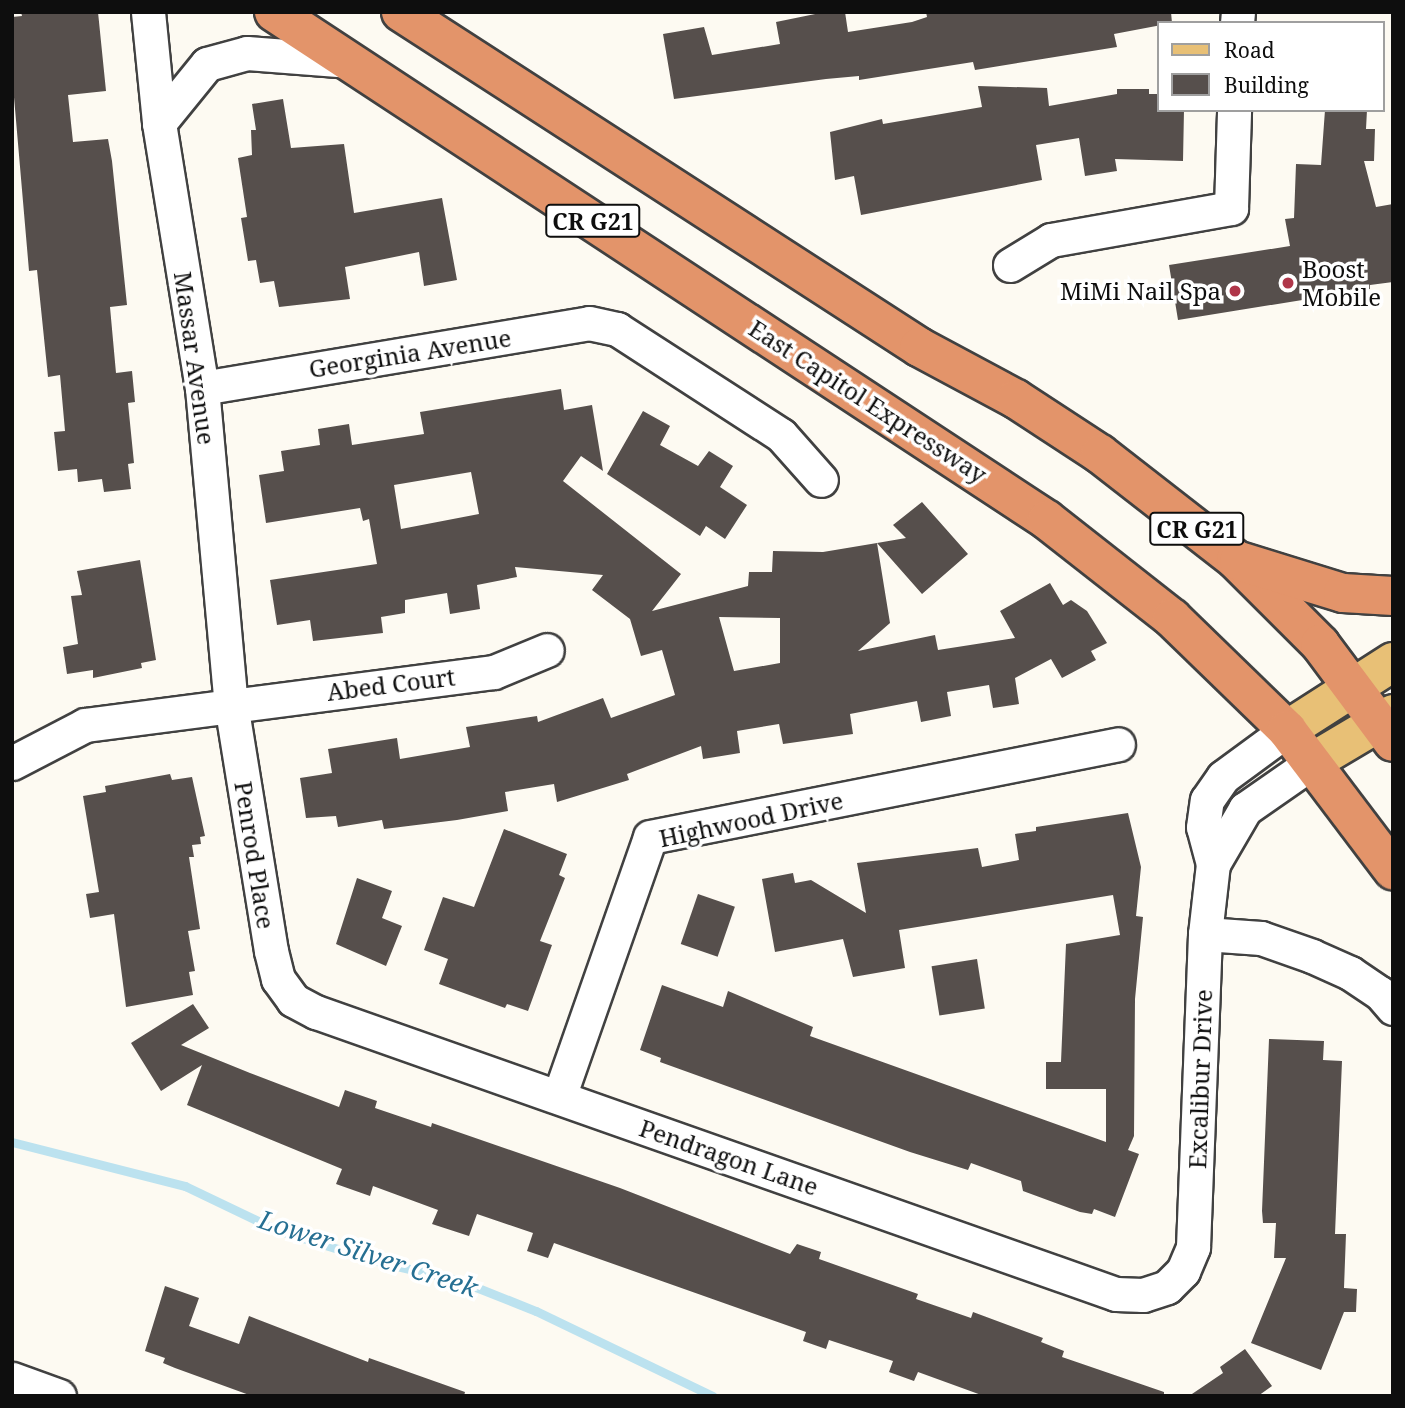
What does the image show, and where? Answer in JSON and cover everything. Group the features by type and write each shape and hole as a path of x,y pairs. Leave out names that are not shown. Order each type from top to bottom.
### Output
{"highway":[{"name":"East Capitol Expressway","path":"274,12 1047,520 1172,618 1287,730 1314,761 1393,870"},
{"name":"CR G21","path":"401,12 919,347 1016,399 1088,446 1236,560 1320,644 1353,688 1389,726"},
{"path":"1236,560 1343,593 1393,596"}],"main road":[{"path":"1287,730 1393,662"},
{"path":"1314,761 1389,726"}],"street":[{"name":"Massar Avenue","path":"148,12 159,123 202,388 231,704"},
{"path":"159,123 207,64 247,53 351,61"},
{"path":"1010,265 1051,240 1231,208 1234,112"},
{"name":"Georginia Avenue","path":"202,388 589,323 617,329 781,435 821,480"},
{"name":"Abed Court","path":"12,763 85,725 494,671 547,650"},
{"name":"Penrod Place","path":"231,704 271,951 278,979 293,1000"},
{"name":"Excalibur Drive","path":"1167,1287 1183,1271 1193,1247 1205,934 1213,864 1203,827 1207,800 1223,777 1287,730"},
{"name":"Highwood Drive","path":"559,1097 650,837 1118,744"},
{"name":"Excalibur Drive","path":"1213,864 1245,809 1314,761"},
{"path":"1205,934 1261,938 1312,956 1360,980 1393,1008"},
{"name":"Pendragon Lane","path":"293,1000 317,1012 1116,1294 1143,1295 1167,1287"},
{"path":"12,1379 59,1396"}],"building":[{"path":"21,12 98,12 106,91 68,95 73,142 108,139 112,161 127,305 110,307 116,373 132,371 135,402 128,403 134,463 128,464 131,489 104,492 102,479 78,482 77,469 58,471 54,432 65,431 60,375 48,377 37,270 29,271 12,74 12,17 22,16"},
{"path":"825,12 845,12 848,32 912,22 927,17 926,12 1171,12 1172,21 1156,21 1156,26 1114,34 1117,47 975,70 973,62 859,80 859,76 826,79 674,99 663,34 704,27 712,55 780,44 776,22"},
{"path":"978,86 1047,88 1049,106 1117,94 1117,89 1149,89 1149,94 1156,94 1156,112 1184,112 1183,161 1115,159 1117,171 1085,176 1079,138 1036,145 1042,180 861,215 854,176 835,180 830,132 882,119 883,124 982,107"},
{"path":"283,99 291,148 344,144 354,213 442,198 457,280 424,286 419,252 345,267 350,299 279,307 274,281 260,283 256,260 248,261 241,218 247,217 238,158 252,155 251,130 256,130 252,104"},
{"path":"1325,112 1367,112 1366,129 1375,129 1374,161 1364,161 1376,207 1393,204 1393,282 1370,285 1370,289 1178,320 1169,265 1290,246 1285,219 1294,218 1296,164 1321,165"},
{"path":"561,389 564,410 592,405 603,471 581,456 563,481 681,574 652,611 748,586 749,572 772,572 773,551 823,552 877,543 890,623 858,651 935,635 938,650 1015,638 1000,611 1050,583 1063,605 1071,600 1087,611 1107,643 1091,651 1096,660 1062,678 1051,659 1015,678 1019,704 993,708 989,685 947,692 951,716 921,722 917,701 850,714 853,734 783,744 779,724 737,731 740,753 703,759 701,746 627,774 629,780 557,802 554,784 505,792 508,811 457,820 384,829 382,820 338,827 336,816 306,818 300,778 332,773 328,749 397,738 400,759 470,747 466,727 537,716 538,722 603,698 611,718 675,695 662,650 641,656 630,619 592,590 603,575 515,567 517,577 477,585 480,609 450,614 447,593 405,600 405,613 381,617 383,633 313,641 310,620 277,625 270,580 377,564 369,519 363,521 360,508 266,523 259,475 284,471 281,451 320,445 318,429 349,424 352,445 424,434 420,412","holes":["471,472 479,514 401,529 394,485","719,617 780,618 780,663 734,671"]},
{"path":"643,411 670,426 660,445 698,466 709,451 733,466 720,487 747,505 725,539 706,526 700,536 607,474"},
{"path":"922,502 968,554 922,594 877,543 906,538 893,525"},
{"path":"140,560 156,660 141,663 142,668 93,678 93,670 67,674 63,647 78,644 71,596 82,595 77,571"},
{"path":"170,774 172,780 192,777 205,836 200,837 201,844 192,845 194,857 189,857 200,929 188,931 195,971 189,972 193,995 126,1007 114,914 90,918 86,894 99,892 83,796 106,792 105,786"},
{"path":"1128,813 1141,867 1136,916 1143,917 1135,999 1134,1136 1128,1150 1139,1154 1115,1217 1094,1209 1092,1214 1080,1212 1023,1191 1021,1181 971,1163 968,1170 910,1152 660,1062 661,1058 640,1050 662,985 723,1007 728,991 813,1027 810,1036 1106,1142 1106,1089 1046,1089 1046,1062 1061,1062 1066,944 1120,935 1113,895 899,930 905,968 853,977 843,939 775,952 762,879 793,873 795,883 811,880 866,913 857,863 978,848 982,867 1019,860 1015,834 1036,831 1036,827"},
{"path":"504,829 567,854 559,875 565,878 540,941 552,945 528,1011 507,1004 505,1008 439,984 448,959 424,950 443,897 474,907"},
{"path":"357,878 392,891 382,918 402,926 386,966 336,944"},
{"path":"698,894 735,907 718,957 681,944"},
{"path":"977,959 985,1008 939,1016 932,966"},
{"path":"193,1004 209,1028 181,1045 250,1073 339,1107 345,1090 377,1101 375,1108 431,1127 432,1123 620,1188 790,1254 797,1244 821,1252 819,1259 918,1294 916,1299 971,1318 973,1312 1043,1338 1041,1342 1064,1351 1062,1357 1164,1392 1164,1396 984,1396 918,1372 914,1381 889,1372 893,1361 829,1340 826,1349 803,1341 806,1332 554,1243 548,1258 527,1251 533,1233 477,1214 469,1236 432,1224 438,1210 373,1186 370,1196 336,1184 342,1169 187,1105 202,1065 161,1091 131,1043"},
{"path":"1269,1039 1324,1041 1323,1060 1342,1061 1335,1234 1346,1234 1344,1288 1357,1289 1356,1312 1344,1312 1321,1370 1251,1343 1286,1258 1274,1258 1276,1223 1263,1223 1262,1211"},
{"path":"165,1286 199,1298 189,1326 239,1344 249,1316 368,1362 369,1358 465,1392 464,1396 252,1396 175,1368 163,1363 165,1358 145,1351"},
{"path":"1245,1349 1272,1386 1258,1396 1189,1396 1223,1373 1220,1367"}],"waterway":[{"name":"Lower Silver Creek","path":"12,1142 185,1186 277,1230 383,1263 458,1280 536,1311 713,1396"}],"place":[{"name":"Boost Mobile","path":"1288,283"},
{"name":"MiMi Nail Spa","path":"1235,291"}]}
